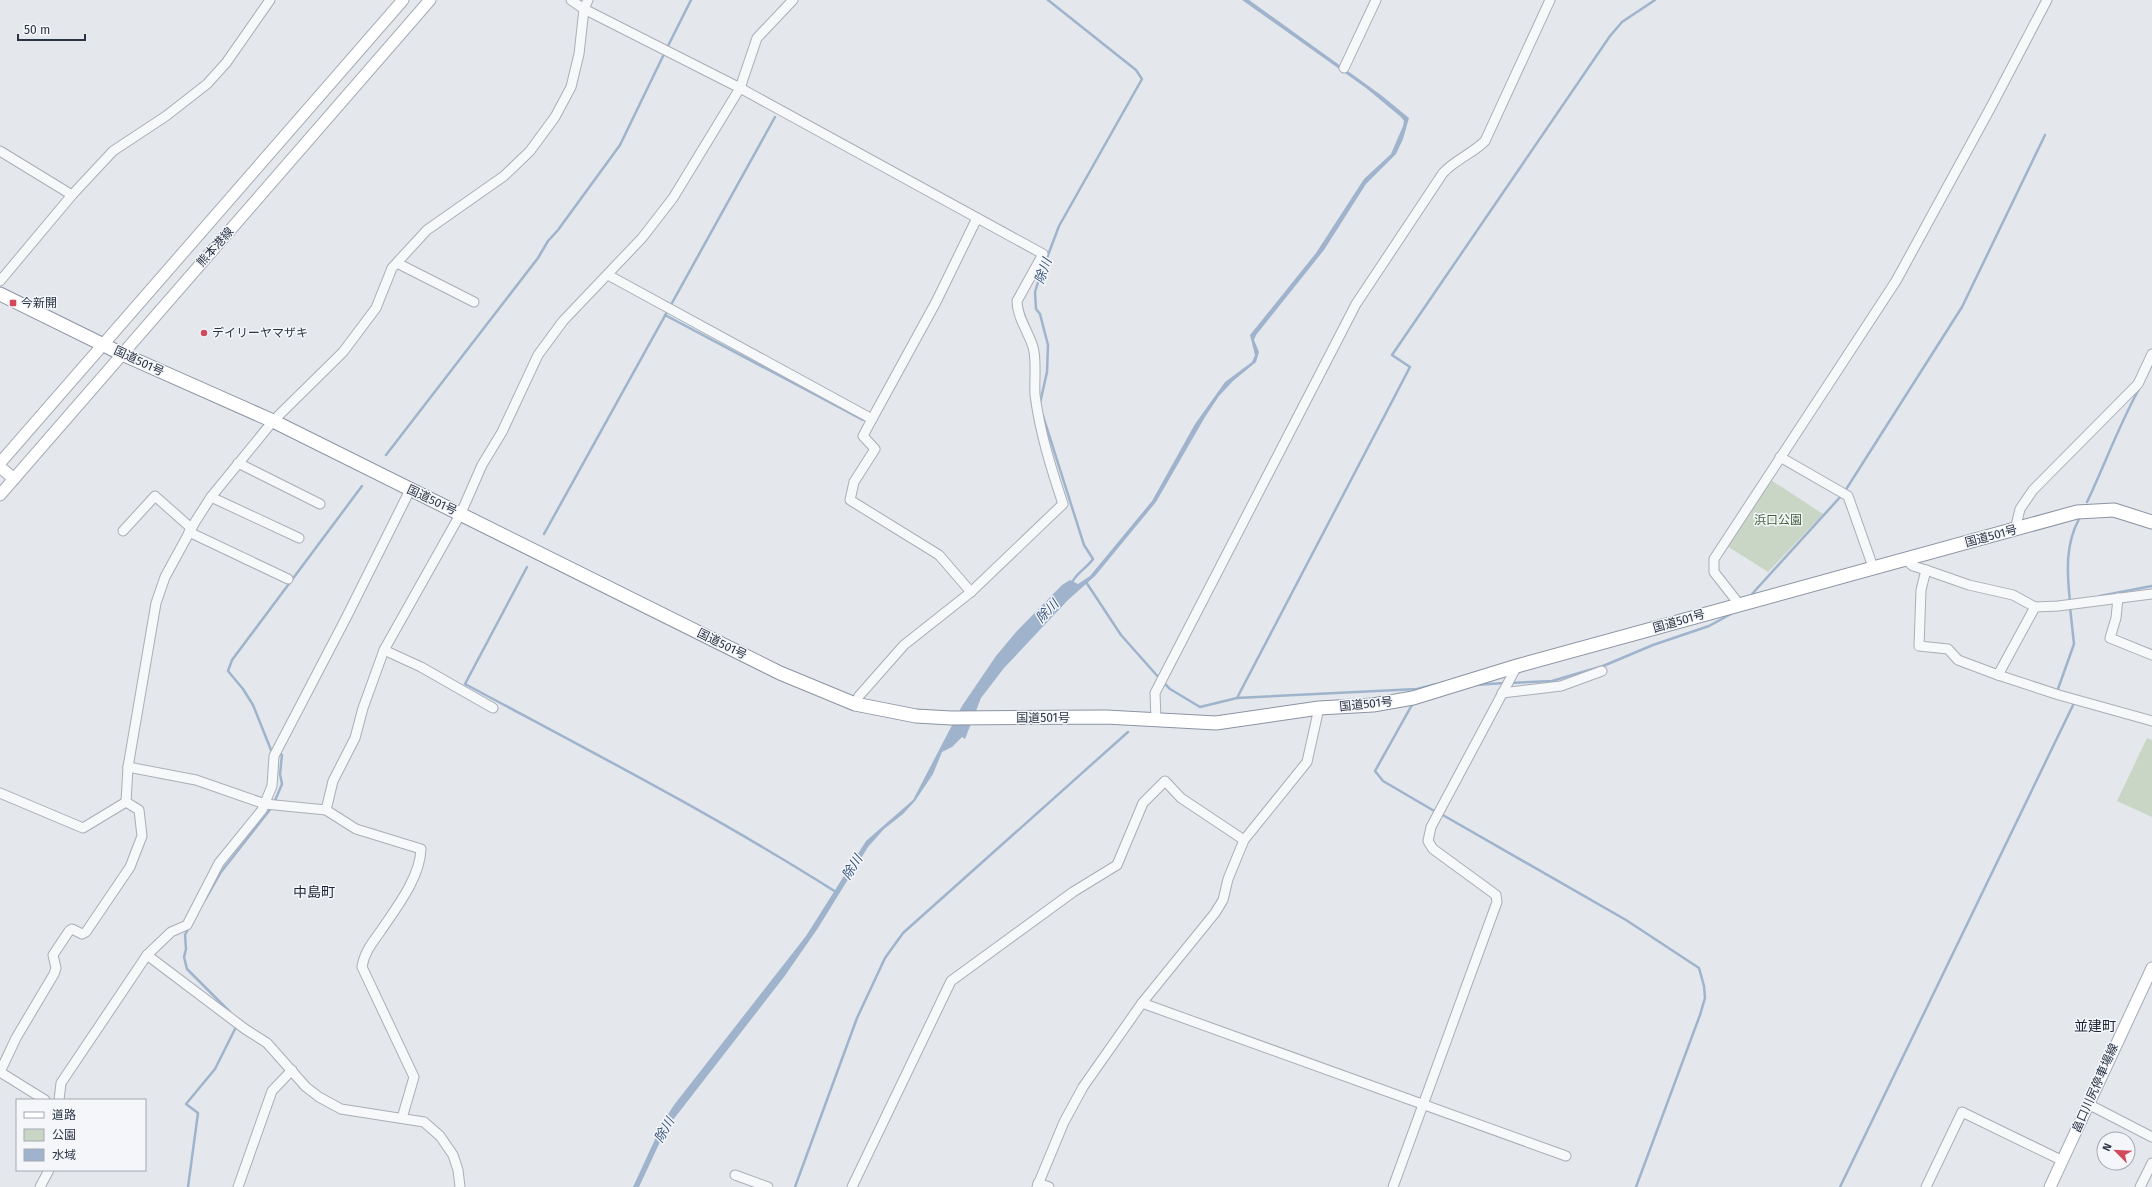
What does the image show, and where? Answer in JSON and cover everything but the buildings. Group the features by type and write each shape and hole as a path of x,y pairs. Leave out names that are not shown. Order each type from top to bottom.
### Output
{"highway":[{"name":"国道501号","path":"0,294 122,354 273,421 410,490 461,513 780,673 856,704 916,716 951,718 1106,717 1216,723 1319,708 1373,705 1413,698 1517,666 2077,512 2102,509 2128,513 2152,522"}],"main road":[{"name":"熊本港線","path":"0,462 403,0"},
{"name":"熊本港線","path":"0,495 430,0"},
{"path":"0,467 14,479"},
{"name":"畠口川尻停車場線","path":"2050,1187 2152,968"}],"street":[{"path":"0,281 72,195 113,152 166,116 207,84 226,64 270,0"},
{"path":"571,0 584,10 740,88 1043,254 1017,301 1017,308 1033,348 1035,394 1046,455 1063,504 971,592 904,645 858,696 856,704"},
{"path":"126,802 128,767 156,603 165,577 190,530 211,497 273,421 343,352 376,308 392,268 427,230 504,176 530,151 555,117 571,87 579,54 584,10 588,0"},
{"path":"326,810 333,781 355,738 363,708 384,650 461,513 482,465 502,432 538,355 563,321 642,238 673,198 740,88 757,38 793,0"},
{"path":"1344,68 1376,0"},
{"path":"1156,720 1155,693 1356,304 1443,173 1454,162 1475,151 1485,141 1550,0"},
{"path":"1739,604 1714,572 1714,559 1896,281 1992,105 2047,0"},
{"path":"0,151 72,195"},
{"path":"971,592 939,555 850,500 854,482 875,448 864,436 936,302 977,218"},
{"path":"397,263 474,302"},
{"path":"608,275 872,419"},
{"path":"2015,530 2016,517 2033,490 2138,384 2152,354"},
{"path":"1780,457 1848,496 1873,567"},
{"path":"238,463 320,504"},
{"path":"59,1099 61,1083 147,955 171,932 187,925 219,863 265,804 272,786 274,756 346,618 410,490"},
{"path":"123,531 155,496 190,530 288,579"},
{"path":"211,497 299,538"},
{"path":"1906,560 1913,566 1969,584 2013,595 2035,607 2058,606 2152,594"},
{"path":"1926,570 1922,590 1918,646 1948,649 1958,660 1998,675 2059,695 2152,722"},
{"path":"2118,598 2116,618 2110,638 2152,655"},
{"path":"1998,675 2035,607"},
{"path":"384,650 421,667 493,708"},
{"path":"1393,1187 1497,902 1496,896 1432,849 1428,841 1431,827 1517,666"},
{"path":"1502,692 1561,686 1602,671"},
{"path":"1049,1187 1038,1185 1064,1122 1083,1087 1142,1003 1215,913 1223,900 1228,879 1244,840 1307,762 1319,708"},
{"path":"128,767 196,780 265,804 326,810 356,829 421,849 421,859 412,878 396,906 363,956 362,967 414,1077 402,1118"},
{"path":"852,1187 951,981 1073,892 1117,865 1143,803 1165,781 1181,798 1244,840"},
{"path":"1,795 83,828 126,802"},
{"path":"43,1099 0,1072 16,1038 54,974 56,968 53,955 69,931 72,929 82,934 86,932 130,867 142,836 139,810 126,802"},
{"path":"147,955 245,1029 267,1043 306,1087 341,1109 424,1122 440,1136 453,1155 458,1170 460,1187"},
{"path":"1142,1003 1566,1156"},
{"path":"238,1187 272,1091 292,1070"},
{"path":"2088,1104 2152,1137"},
{"path":"1926,1187 1962,1112 2062,1161"},
{"path":"2140,1187 2152,1163"},
{"path":"40,1187 48,1171"},
{"path":"735,1175 768,1187"}],"green space":[{"name":"浜口公園","path":"1771,480 1823,514 1768,572 1727,546"},
{"path":"2147,738 2152,740 2152,817 2117,801"}],"water":[{"path":"1242,0 1249,0 1381,95 1409,118 1403,139 1396,154 1366,184 1324,250 1256,335 1254,340 1259,352 1256,362 1233,381 1219,396 1205,417 1156,502 1095,576 1068,600 1004,668 981,698 965,739 962,737 952,747 942,752 933,774 915,801 903,814 884,829 868,847 818,928 784,977 666,1129 639,1187 633,1187 663,1122 674,1105 806,936 866,841 913,800 962,706 996,656 1016,632 1062,585 1070,580 1078,584 1090,576 1152,501 1195,424 1225,382 1252,362 1255,355 1250,335 1316,253 1364,179 1391,154 1403,126 1404,121 1401,117 1366,88"}],"waterway":[{"path":"667,48 691,0"},
{"name":"除川","path":"1040,403 1047,372 1048,345 1040,314 1036,309 1035,292 1039,279 1059,226 1142,79 1136,70 1048,0"},
{"path":"1237,698 1410,367 1392,355 1610,36 1622,22 1655,0"},
{"path":"386,455 538,258 548,241 558,230 620,145 665,52"},
{"path":"544,534 775,117"},
{"path":"1845,491 1962,307 2045,135"},
{"path":"665,315 863,420"},
{"path":"2148,372 2152,365"},
{"path":"2087,502 2125,416 2139,389"},
{"name":"除川","path":"1043,416 1084,545 1093,559 1072,583"},
{"path":"274,803 282,784 280,774 282,755 271,750 253,705 243,689 228,671 232,660 362,486"},
{"path":"1752,594 1842,495"},
{"path":"2070,602 2068,580 2069,549 2074,529 2079,519"},
{"path":"527,567 465,684 699,810 836,892"},
{"path":"1086,582 1121,635 1160,679"},
{"path":"2100,596 2152,586"},
{"path":"2060,692 2058,689 2074,644 2070,607"},
{"path":"1510,683 1552,681 1603,666 1653,645 1709,626 1731,614"},
{"path":"1164,683 1170,689 1200,707 1237,698 1417,689 1437,684"},
{"path":"1474,685 1505,683"},
{"path":"1840,1187 2075,701"},
{"path":"1413,703 1375,771 1383,781 1436,812"},
{"path":"795,1187 857,1018 885,958 903,933 1128,732"},
{"path":"205,900 221,872 272,807"},
{"path":"1441,814 1626,920 1699,968 1704,986 1705,998 1636,1187"},
{"path":"189,927 185,935 186,949 184,957 187,969 230,1012"},
{"path":"188,1187 198,1113 186,1104 215,1069 237,1025"}],"place":[{"name":"今新開","path":"13,303"},
{"name":"デイリーヤマザキ","path":"204,333"}],"district":[{"name":"中島町","path":"314,892"},
{"name":"並建町","path":"2095,1026"}]}
